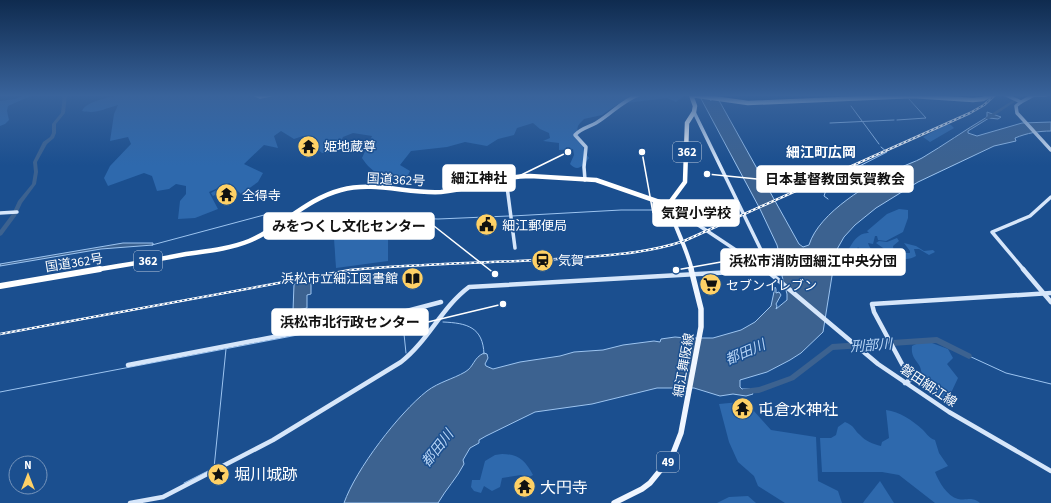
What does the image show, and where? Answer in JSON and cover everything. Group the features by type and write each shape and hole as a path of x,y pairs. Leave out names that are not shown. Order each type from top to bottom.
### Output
{"highway":[{"name":"362","path":"668,205 686,182 687,123 690,118"},
{"name":"国道362号","path":"0,286 219,249 240,244 258,237 320,198 343,190 376,187 412,191 441,192 506,179 530,176 603,182 668,205"}],"main road":[{"name":"細江舞阪線","path":"614,503 642,489 650,483 667,464 678,443 701,327 701,309 686,251 672,219 668,205"}],"street":[{"path":"585,180 584,168 586,147 575,135 582,127 597,122 602,118"},
{"path":"697,118 761,250 766,265 765,269"},
{"path":"1021,118 1051,150"},
{"path":"506,179 515,248"},
{"path":"1051,197 1030,216 992,232 1051,302"},
{"name":"磐田細江線","path":"668,205 765,269 862,350 905,383 949,412 1051,471"},
{"path":"0,213 14,212"},
{"path":"130,503 163,497 273,440 401,362 411,354 459,294 469,287 740,271 756,263"},
{"path":"905,383 910,380 909,377 872,308 872,304 1051,293"},
{"path":"128,365 403,312 441,302"}],"shaded area":[{"path":"0,118 9,118 5,124 0,126"},
{"path":"113,118 586,118 584,119 577,129 584,151 589,158 581,167 573,167 570,164 574,155 573,149 559,150 559,143 543,141 550,138 549,133 540,129 533,123 517,128 514,135 498,139 487,146 465,142 447,147 411,151 400,165 410,171 404,183 391,180 380,175 366,164 362,158 372,136 353,133 343,137 336,152 322,153 303,136 294,139 281,131 274,136 278,148 264,145 244,164 263,173 258,182 241,194 229,183 228,184 231,187 213,196 211,193 227,184 209,192 218,209 195,218 178,219 180,201 186,194 186,186 176,184 169,189 157,191 152,176 144,173 108,186 104,178 110,166 131,144 128,137 110,141"},
{"path":"947,124 954,128 930,142 923,137"},
{"path":"899,209 908,210 908,218 903,232 886,241 878,240 877,236 875,236 873,244 868,243 871,249 886,252 876,243 879,241 887,242 897,238 899,241 893,246 894,253 910,253 904,243 916,246 924,251 933,250 935,252 929,255 919,249 914,249 916,256 909,259 902,259 863,253 858,247 854,255 849,254 848,251 856,238 862,234 869,233 867,231 887,214"},
{"path":"388,222 388,261 336,268 333,223"},
{"path":"924,340 948,349 953,358 947,364 958,378 950,395 939,400 924,383 920,367 912,354 912,346"},
{"path":"750,401 753,410 771,430 816,437 818,481 838,491 842,503 785,503 758,486 754,476 738,462 729,442 719,404"},
{"path":"886,410 906,417 935,440 939,453 948,466 935,472 941,484 950,495 958,499 972,499 980,503 935,503 899,475 882,472 822,472 820,438 831,438 836,435 838,427 845,422 852,426 864,439 881,446 882,442 889,438"},
{"path":"495,455 512,455 520,459 527,465 533,475 527,478 521,475 502,478 500,487 492,491 484,486 481,493 474,491 471,487 472,480 480,480 485,461"},
{"path":"880,481 894,503 863,503 865,500"},
{"path":"748,496 756,503 717,503 729,497"}],"water":[{"name":"都田川","path":"712,118 729,118 799,244 803,247 809,245 823,221 834,210 861,190 930,153 985,118 988,118 968,131 968,133 977,136 1022,123 1051,122 1051,131 1028,134 1015,138 1016,141 994,146 918,182 876,208 855,225 844,237 836,251 823,332 801,353 790,360 767,372 740,380 740,387 742,389 750,389 753,394 746,396 733,394 720,396 694,388 657,388 592,404 535,412 486,436 479,440 479,443 470,448 463,460 464,464 438,503 344,503 358,474 368,458 404,413 427,391 468,370 478,357 484,353 487,354 488,358 485,364 486,366 493,369 520,362 560,356 574,352 603,350 623,345 654,341 660,342 661,339 675,337 713,338 741,330 755,322 771,306 775,287 776,293 779,292 781,295 776,304 776,309 787,300 787,294 782,276 783,268 777,245 760,209"},
{"path":"123,243 153,243 153,245 101,249 0,266 0,264"},
{"path":"311,281 311,294 307,295 307,308 293,311 294,284"}],"waterway":[{"path":"0,234 14,215 20,202 34,184 36,172 35,162 45,143 52,138 54,133 54,124 59,118"},
{"path":"897,120 919,118"},
{"path":"862,121 894,120"},
{"path":"830,123 862,121"},
{"path":"862,121 879,144"},
{"path":"828,199 824,196 827,187 834,179 887,152 881,147"},
{"path":"512,216 621,210 661,210"},
{"path":"152,245 264,215 289,215"},
{"path":"296,215 438,219 509,216"},
{"path":"0,392 402,315 406,353"},
{"path":"443,322 466,325 472,328 481,338 484,354"},
{"name":"刑部川","path":"745,391 759,390 792,378 832,347 937,340 969,356"},
{"path":"184,483 214,468 226,349"},
{"name":"刑部川","path":"969,356 1006,373 1051,384"}],"railway":[{"path":"0,334 350,270 602,256 657,248 684,241 958,118"}],"place":[{"name":"姫地蔵尊","path":"309,146"},
{"name":"細江神社","path":"568,152"},
{"name":"気賀小学校","path":"642,152"},
{"name":"日本基督教団気賀教会","path":"707,174"},
{"name":"全得寺","path":"226,195"},
{"name":"細江郵便局","path":"486,225"},
{"name":"気賀","path":"542,260"},
{"name":"浜松市消防団細江中央分団","path":"676,270"},
{"name":"みをつくし文化センター","path":"495,274"},
{"name":"浜松市立細江図書館","path":"413,278"},
{"name":"セブンイレブン","path":"711,285"},
{"name":"浜松市北行政センター","path":"503,304"},
{"name":"屯倉水神社","path":"743,409"},
{"name":"堀川城跡","path":"219,474"},
{"name":"大円寺","path":"524,487"}],"district":[{"name":"細江町広岡","path":"821,152"}]}
